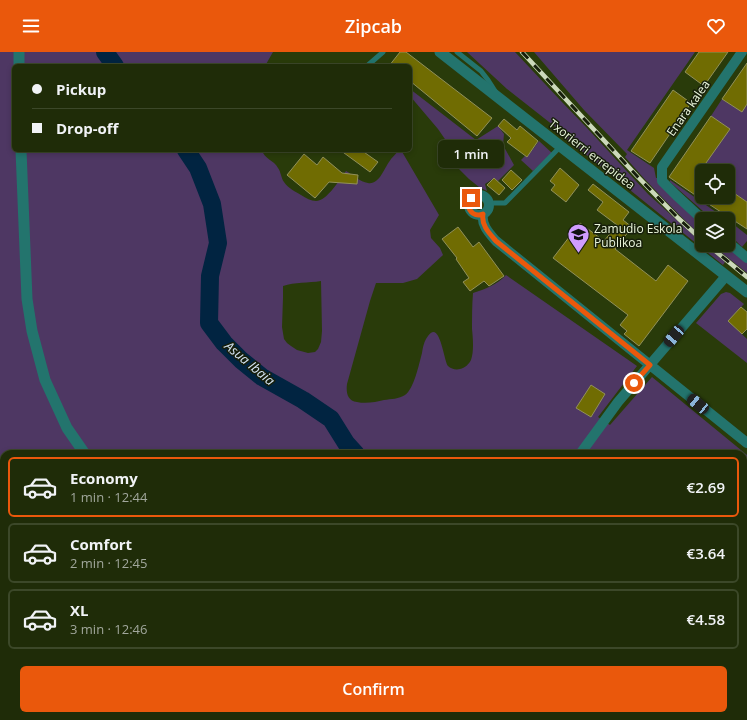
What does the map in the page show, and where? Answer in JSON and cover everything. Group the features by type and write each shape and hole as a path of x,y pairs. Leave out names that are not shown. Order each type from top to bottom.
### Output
{"street":[{"path":"19,52 19,64"},
{"name":"Txorierri errepidea","path":"440,52 747,292"},
{"name":"Enara kalea","path":"695,213 662,180 662,167 742,52"},
{"path":"21,152 27,291 32,331 45,380 67,428 82,450"},
{"path":"483,214 484,224 496,241 747,443"},
{"path":"735,248 747,258"},
{"path":"583,450 618,402 726,276"}],"lane":[{"path":"369,64 383,52"},
{"path":"457,52 481,71 497,96"},
{"path":"494,203 504,203 562,146"}],"shaded area":[{"path":"0,52 273,52 266,64 12,64 12,152 263,152 276,165 283,180 288,186 307,198 316,201 329,194 346,171 359,180 368,183 375,182 381,176 391,159 397,152 402,152 439,215 430,230 431,238 440,248 443,255 417,279 403,283 376,283 347,384 347,393 351,400 360,403 371,402 398,398 405,395 414,382 425,342 432,332 436,333 439,337 448,366 452,369 457,369 467,366 473,353 473,293 495,284 506,275 637,366 598,417 610,425 652,377 741,450 0,450","holes":["321,281 321,342 315,352 308,353 297,350 284,339 282,327 283,286"]},
{"path":"467,52 515,52 648,194 695,237 695,242 563,136 563,133 507,89"},
{"path":"534,52 695,52 627,150 654,168 656,178 659,178 695,215 695,230 643,178 625,157 627,154 584,110"},
{"path":"412,91 476,140 498,126 504,134 503,145 514,165 498,181 494,178 485,184 487,191 479,187 459,169 449,145 438,129 412,98"},
{"path":"722,99 741,111 747,104 747,202 735,194 735,164 705,164 729,129 711,116"},
{"path":"539,141 552,153 533,171 521,160 529,152 530,153"},
{"path":"670,180 695,197 695,204 704,204 716,212 704,212 670,182"},
{"path":"735,226 747,235 747,241 742,247 735,240"},
{"path":"735,251 747,262 747,273 721,252"},
{"path":"707,252 713,252 725,262 723,265"},
{"path":"726,292 730,293 744,304 728,321 747,339 747,363 696,323 721,294"}],"building":[{"path":"400,52 406,52 492,118 477,136 412,83 412,64 391,64"},
{"path":"699,52 728,52 704,86 685,72"},
{"path":"747,63 747,104 742,112 722,99"},
{"path":"673,90 691,103 650,163 631,151"},
{"path":"711,116 730,129 705,164 695,164 695,195 669,177"},
{"path":"504,119 517,130 520,126 538,141 527,157 507,142 511,138 498,126"},
{"path":"343,152 364,152 378,162 370,172"},
{"path":"304,154 317,165 323,157 342,173 358,175 357,184 329,182 315,198 287,175"},
{"path":"560,168 579,185 566,202 551,190 555,185 550,181"},
{"path":"511,170 522,180 512,190 502,180"},
{"path":"494,178 505,188 499,195 487,185"},
{"path":"593,184 629,212 623,220 632,227 615,249 656,281 668,265 688,281 639,346 624,334 627,331 620,325 628,315 553,258 580,223 604,241 617,225 597,210 603,202 588,190"},
{"path":"735,194 747,202 747,229 735,221 735,212 721,212 709,204 735,204"},
{"path":"458,227 473,247 479,242 504,276 489,286 484,281 470,291 463,282 469,278 456,259 457,258 442,239"},
{"path":"741,307 747,312 747,329 742,334 728,321"},
{"path":"591,385 605,394 591,417 576,408"}],"waterway":[{"name":"Asua Ibaia","path":"105,52 114,64"},
{"name":"Asua Ibaia","path":"187,152 198,168 212,204 218,243 210,276 209,323 224,343 241,360 262,377 303,400 331,419 346,443 352,450"}],"railway":[{"path":"522,52 637,176 695,234"},
{"path":"717,252 747,277"}],"place":[{"name":"Zamudio Eskola Publikoa","path":"579,254"}],"route":[{"path":"471,198 468,204 470,211 476,215 483,214 484,224 496,241 650,365 634,383"}]}
